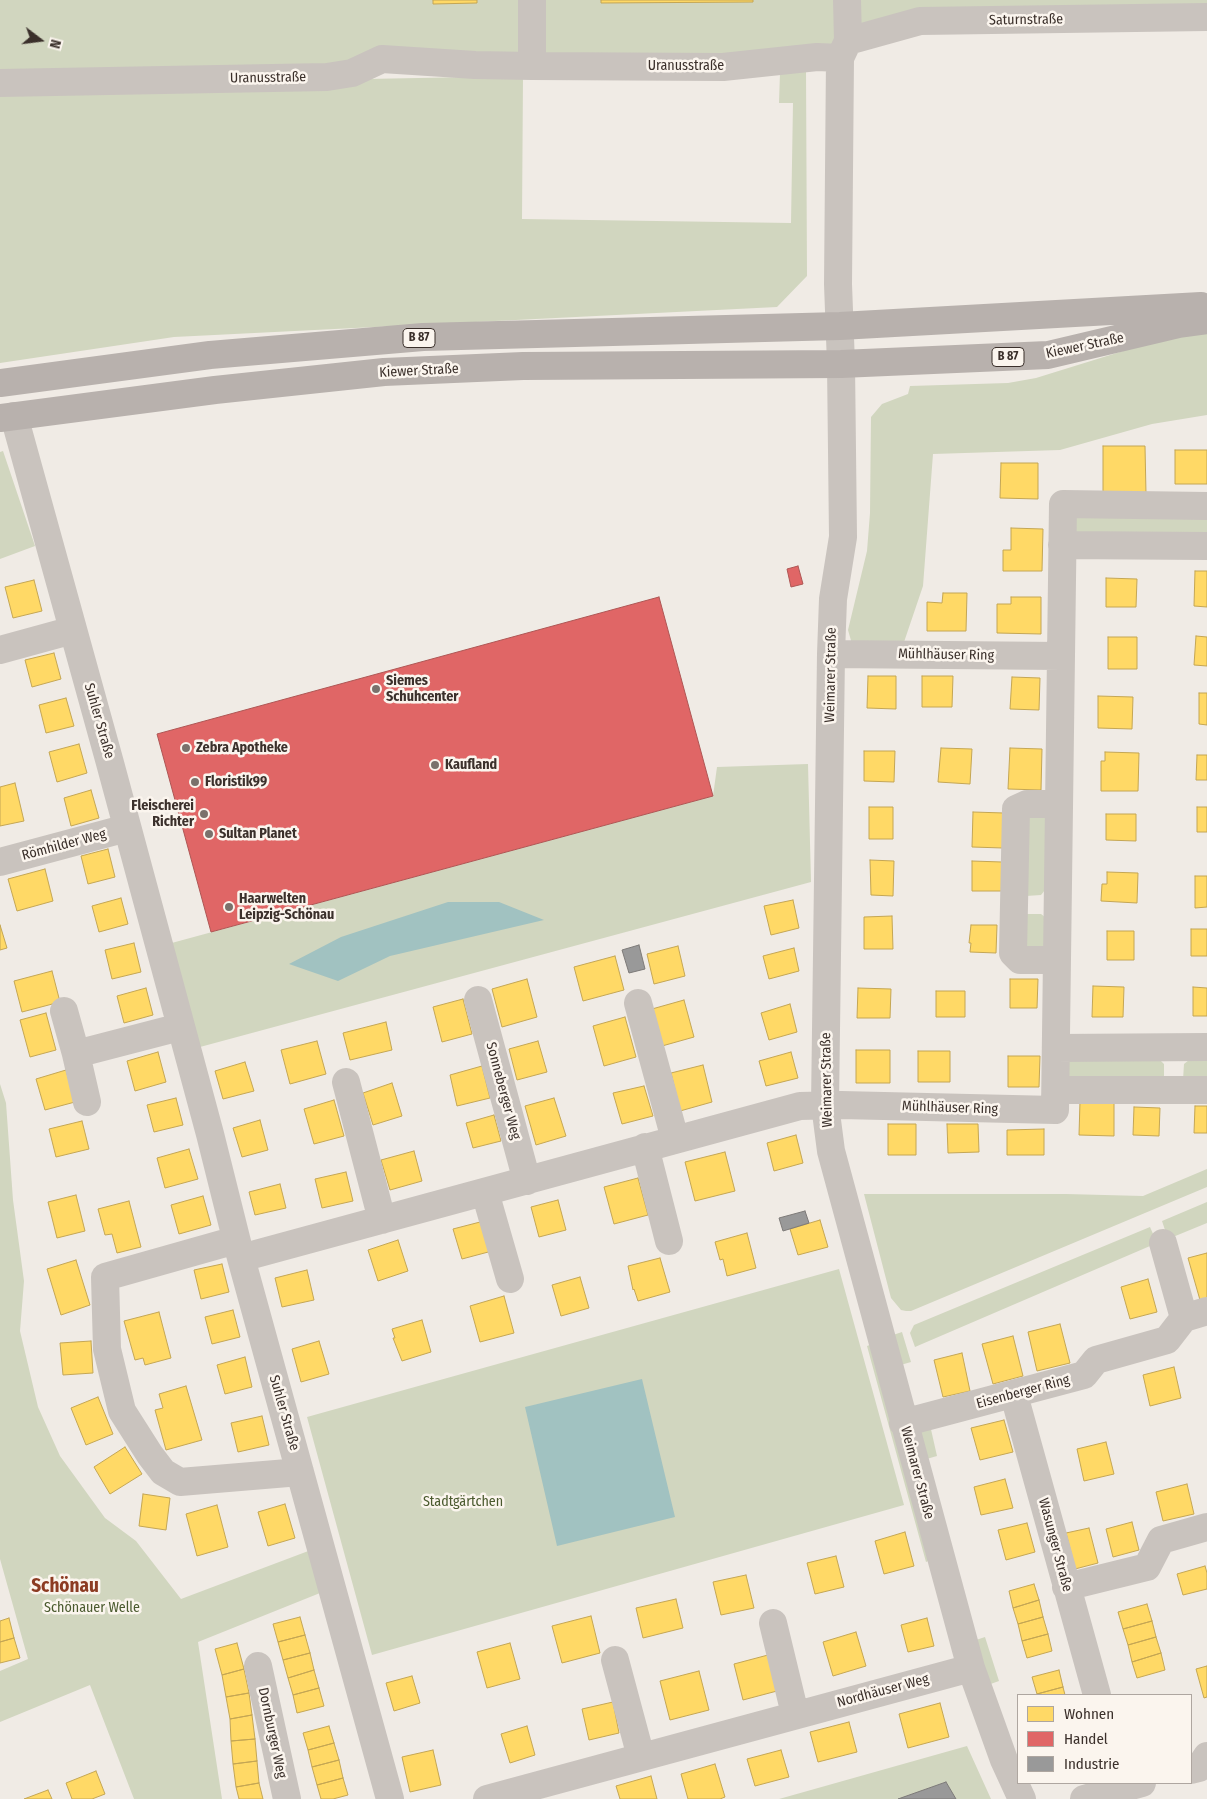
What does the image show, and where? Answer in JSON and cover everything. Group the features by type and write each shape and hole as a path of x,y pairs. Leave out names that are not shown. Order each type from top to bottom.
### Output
{"main road":[{"name":"Kiewer Straße","path":"0,383 210,355 423,337 840,326 1207,306"},
{"name":"Kiewer Straße","path":"7,417 215,390 384,372 523,366 841,364 1048,355 1179,324 1207,320"}],"street":[{"path":"532,0 532,66"},
{"path":"841,364 838,284 847,0"},
{"name":"Saturnstraße","path":"844,50 920,21 1207,18"},
{"name":"Uranusstraße","path":"0,83 327,77 352,73 382,59 475,65 723,66 817,57 844,50"},
{"name":"Weimarer Straße","path":"841,364 843,537 833,600 830,654 825,1105 831,1151 903,1423 971,1668 1004,1760 1022,1799"},
{"name":"Suhler Straße","path":"7,417 73,630 239,1249 390,1799"},
{"name":"Mühlhäuser Ring","path":"825,1105 1055,1110 1063,504 1207,506"},
{"path":"1062,545 1207,546"},
{"path":"0,650 73,630"},
{"name":"Mühlhäuser Ring","path":"830,654 1060,656"},
{"path":"1057,960 1020,960 1013,953 1016,809 1027,804 1059,804"},
{"name":"Römhilder Weg","path":"0,862 127,828"},
{"path":"1014,903 1058,903"},
{"name":"Sonneberger Weg","path":"478,1000 528,1181"},
{"path":"638,1004 674,1139"},
{"path":"64,1012 87,1102"},
{"path":"76,1054 180,1027"},
{"path":"1056,1048 1207,1048"},
{"path":"1173,1048 1173,1090"},
{"path":"346,1082 382,1220"},
{"path":"1056,1090 1207,1090"},
{"path":"300,1472 180,1482 163,1472 122,1411 107,1349 105,1276 382,1220 800,1106 825,1105"},
{"path":"646,1147 670,1241"},
{"path":"485,1192 510,1279"},
{"name":"Eisenberger Ring","path":"903,1423 1084,1375 1096,1360 1167,1340 1196,1314 1163,1243"},
{"name":"Wasunger Straße","path":"1014,1394 1097,1694"},
{"path":"1066,1587 1147,1567 1161,1540 1207,1527"},
{"path":"773,1623 795,1714"},
{"path":"615,1660 641,1757"},
{"name":"Dornburger Weg","path":"258,1666 286,1799"},
{"name":"Nordhäuser Weg","path":"487,1799 795,1714 971,1668"},
{"path":"1192,1770 1199,1768 1207,1756"},
{"path":"1084,1799 1133,1784 1151,1799"}],"green space":[{"path":"0,0 1207,0 1207,15 920,21 840,58 0,83"},
{"path":"806,70 807,276 777,307 174,337 0,363 0,86 523,76 522,219 791,223 793,103 779,103 780,73"},
{"path":"1207,331 1207,415 1152,424 1060,450 933,454 923,586 903,645 852,644 848,630 867,551 870,513 871,417 882,404 908,394 910,386 1008,383 1036,378 1165,338"},
{"path":"3,451 35,546 0,559 0,452"},
{"path":"1077,511 1207,512 1207,536 1079,535 1073,529"},
{"path":"808,764 811,882 200,1047 168,944 713,796 717,767"},
{"path":"1024,814 1046,816 1045,890 1041,895 1026,896"},
{"path":"1024,914 1041,914 1045,917 1045,947 1023,952"},
{"path":"1159,1059 1164,1064 1164,1081 1069,1082 1067,1063 1070,1060"},
{"path":"1189,1060 1207,1060 1207,1085 1183,1080 1184,1064"},
{"name":"Schönauer Welle","path":"0,1084 6,1103 13,1200 24,1281 20,1331 38,1407 60,1456 105,1518 136,1541 181,1599 311,1550 325,1591 198,1642 222,1799 134,1799 90,1685 0,1722 0,1671 28,1659 0,1559"},
{"path":"1207,1169 1207,1187 911,1311 901,1310 891,1298 864,1194 1143,1196"},
{"path":"1207,1202 1207,1223 1168,1239 1162,1221"},
{"path":"1150,1227 1157,1243 915,1347 910,1333 914,1325"},
{"name":"Stadtgärtchen","path":"839,1269 904,1505 372,1655 307,1417"},
{"path":"902,1332 911,1362 897,1366 887,1337"},
{"path":"875,1343 933,1559 926,1562 867,1346"},
{"path":"930,1425 937,1456 923,1460 920,1432"},
{"path":"985,1637 999,1681 985,1686 973,1641"},
{"path":"967,1746 991,1799 956,1799 946,1782 900,1799 779,1799"}],"water":[{"path":"448,902 499,902 544,920 390,956 338,981 289,964 341,937"},
{"path":"642,1379 675,1517 557,1546 525,1407"}],"building: Wohnen":[{"path":"433,0 477,0 477,3 433,4"},
{"path":"601,0 753,0 753,2 601,3"},
{"path":"1103,446 1145,446 1146,494 1103,494"},
{"path":"1175,450 1207,450 1207,484 1175,484"},
{"path":"1001,463 1038,463 1038,499 1000,498"},
{"path":"1011,528 1043,529 1042,571 1003,571 1003,550 1011,550"},
{"path":"1195,571 1207,571 1207,607 1194,606"},
{"path":"1106,578 1137,579 1136,607 1106,607"},
{"path":"34,580 42,611 13,618 5,587"},
{"path":"943,593 967,593 966,631 927,631 927,602 942,603"},
{"path":"1011,597 1041,597 1041,634 997,633 997,604 1011,604"},
{"path":"1196,636 1207,637 1207,666 1194,665"},
{"path":"1108,637 1137,637 1137,669 1108,669"},
{"path":"54,653 61,679 32,687 25,660"},
{"path":"868,676 896,676 896,709 867,708"},
{"path":"922,676 953,676 952,707 922,707"},
{"path":"1012,677 1040,678 1039,710 1010,709"},
{"path":"1199,693 1207,693 1207,725 1199,724"},
{"path":"1098,696 1133,697 1132,729 1098,728"},
{"path":"66,698 74,726 46,733 39,705"},
{"path":"79,744 87,773 57,782 49,752"},
{"path":"941,748 972,749 970,784 938,782"},
{"path":"1010,748 1042,749 1041,790 1008,789"},
{"path":"864,751 895,751 894,782 864,781"},
{"path":"1105,752 1139,753 1138,791 1101,791 1101,761 1105,761"},
{"path":"1197,755 1207,755 1207,780 1196,780"},
{"path":"15,783 24,821 0,826 0,787"},
{"path":"91,790 99,818 71,826 64,798"},
{"path":"869,807 893,807 893,839 869,839"},
{"path":"1197,807 1207,807 1207,832 1197,832"},
{"path":"973,812 1004,813 1003,848 972,847"},
{"path":"1106,814 1136,814 1136,841 1106,840"},
{"path":"108,849 115,877 88,884 81,856"},
{"path":"870,860 894,861 893,896 871,895"},
{"path":"972,861 1002,862 1002,891 972,891"},
{"path":"45,869 53,901 17,911 8,879"},
{"path":"1107,872 1138,873 1137,903 1101,901 1102,884 1107,884"},
{"path":"1195,876 1207,876 1207,907 1195,908"},
{"path":"121,898 128,924 99,932 92,906"},
{"path":"793,900 799,928 771,935 764,906"},
{"path":"892,916 893,949 864,949 864,917"},
{"path":"0,925 7,948 0,950"},
{"path":"971,925 997,925 996,953 970,952"},
{"path":"1191,929 1207,929 1207,956 1191,956"},
{"path":"1107,931 1134,931 1134,960 1107,960"},
{"path":"134,943 141,972 112,979 105,950"},
{"path":"678,946 685,976 654,984 647,954"},
{"path":"794,948 799,971 769,979 763,956"},
{"path":"615,956 624,990 583,1001 574,967"},
{"path":"52,971 60,1002 22,1012 14,981"},
{"path":"527,979 537,1017 502,1027 492,989"},
{"path":"1010,979 1038,979 1037,1008 1010,1008"},
{"path":"1093,986 1124,987 1123,1017 1092,1017"},
{"path":"1193,987 1207,988 1207,1016 1193,1016"},
{"path":"146,988 153,1015 124,1023 117,996"},
{"path":"858,988 891,989 890,1018 857,1018"},
{"path":"936,991 965,991 965,1017 936,1017"},
{"path":"463,999 472,1034 442,1042 433,1007"},
{"path":"684,1000 694,1037 662,1046 652,1009"},
{"path":"790,1004 797,1032 769,1040 761,1013"},
{"path":"46,1013 56,1050 30,1057 20,1020"},
{"path":"625,1017 636,1057 604,1066 593,1026"},
{"path":"386,1022 392,1050 350,1060 343,1033"},
{"path":"317,1041 326,1074 290,1084 281,1050"},
{"path":"538,1041 547,1072 517,1080 509,1049"},
{"path":"856,1050 890,1050 890,1083 856,1083"},
{"path":"918,1051 950,1051 950,1082 918,1082"},
{"path":"158,1052 166,1082 135,1091 127,1061"},
{"path":"791,1052 798,1078 766,1086 759,1061"},
{"path":"1008,1056 1040,1056 1039,1087 1008,1087"},
{"path":"245,1062 254,1091 223,1099 215,1071"},
{"path":"703,1065 712,1102 680,1111 671,1073"},
{"path":"482,1066 490,1098 457,1106 450,1075"},
{"path":"66,1070 75,1102 45,1110 36,1079"},
{"path":"392,1083 402,1116 373,1125 363,1093"},
{"path":"644,1086 653,1116 622,1124 613,1093"},
{"path":"176,1098 183,1125 154,1132 147,1105"},
{"path":"554,1098 566,1136 536,1145 525,1106"},
{"path":"334,1100 344,1136 314,1144 304,1109"},
{"path":"1080,1102 1114,1102 1114,1136 1079,1135"},
{"path":"1195,1106 1207,1106 1207,1133 1194,1133"},
{"path":"1134,1107 1160,1108 1159,1136 1133,1135"},
{"path":"494,1115 501,1141 473,1148 466,1123"},
{"path":"260,1120 268,1150 242,1157 233,1128"},
{"path":"82,1121 89,1149 56,1157 49,1129"},
{"path":"888,1124 916,1124 916,1155 888,1155"},
{"path":"947,1124 978,1124 979,1152 948,1153"},
{"path":"1044,1129 1044,1155 1007,1155 1007,1130"},
{"path":"796,1135 803,1163 774,1171 767,1143"},
{"path":"189,1149 198,1179 165,1188 157,1158"},
{"path":"414,1151 422,1181 390,1190 381,1160"},
{"path":"725,1152 735,1191 695,1201 685,1162"},
{"path":"346,1172 353,1201 322,1208 315,1179"},
{"path":"638,1178 648,1215 614,1224 604,1187"},
{"path":"280,1184 286,1208 255,1215 249,1192"},
{"path":"76,1195 85,1231 57,1238 48,1202"},
{"path":"203,1196 211,1225 179,1234 171,1205"},
{"path":"558,1200 566,1230 539,1237 531,1207"},
{"path":"129,1201 141,1247 117,1253 112,1234 105,1235 98,1209"},
{"path":"820,1220 828,1247 798,1255 790,1229"},
{"path":"484,1221 492,1251 462,1259 453,1229"},
{"path":"747,1233 756,1268 727,1276 723,1259 720,1260 715,1242"},
{"path":"398,1240 408,1271 378,1281 368,1250"},
{"path":"1207,1253 1207,1298 1200,1300 1188,1258"},
{"path":"660,1258 670,1292 638,1301 633,1290 628,1266"},
{"path":"76,1260 90,1305 61,1315 47,1269"},
{"path":"222,1264 229,1292 201,1299 194,1270"},
{"path":"307,1270 314,1300 282,1307 275,1278"},
{"path":"580,1277 589,1308 561,1316 552,1285"},
{"path":"1148,1279 1157,1312 1130,1319 1121,1287"},
{"path":"504,1296 514,1333 480,1342 470,1306"},
{"path":"233,1310 240,1337 212,1344 205,1317"},
{"path":"159,1312 171,1358 145,1365 143,1358 135,1360 124,1321"},
{"path":"422,1320 431,1352 402,1361 393,1338 395,1338 392,1329"},
{"path":"1060,1324 1070,1363 1037,1371 1028,1332"},
{"path":"1013,1336 1023,1376 993,1384 982,1344"},
{"path":"91,1341 93,1373 63,1375 60,1343"},
{"path":"319,1341 329,1374 301,1382 292,1349"},
{"path":"962,1353 970,1391 943,1397 934,1360"},
{"path":"245,1357 252,1387 225,1394 217,1365"},
{"path":"1174,1367 1181,1398 1150,1406 1143,1375"},
{"path":"186,1386 202,1440 166,1450 155,1410 163,1408 159,1394"},
{"path":"98,1397 113,1434 86,1445 71,1408"},
{"path":"262,1416 269,1445 238,1452 231,1423"},
{"path":"1004,1420 1013,1452 980,1460 971,1428"},
{"path":"1106,1442 1114,1474 1084,1481 1077,1449"},
{"path":"125,1447 142,1474 110,1494 94,1467"},
{"path":"1005,1479 1013,1508 981,1515 974,1487"},
{"path":"1187,1484 1194,1514 1163,1521 1156,1492"},
{"path":"143,1494 170,1498 166,1530 139,1526"},
{"path":"285,1504 295,1538 268,1546 258,1512"},
{"path":"217,1505 228,1547 197,1556 186,1514"},
{"path":"1132,1522 1139,1550 1113,1557 1106,1529"},
{"path":"1027,1523 1035,1552 1006,1560 998,1530"},
{"path":"1089,1528 1098,1563 1075,1569 1066,1533"},
{"path":"905,1532 914,1566 884,1574 875,1541"},
{"path":"836,1556 844,1587 815,1594 807,1563"},
{"path":"1205,1566 1207,1589 1183,1595 1177,1574"},
{"path":"746,1575 754,1608 721,1615 713,1582"},
{"path":"1034,1584 1039,1600 1013,1608 1009,1591"},
{"path":"676,1599 683,1628 643,1638 636,1608"},
{"path":"1039,1600 1043,1617 1018,1624 1013,1608"},
{"path":"1147,1604 1152,1621 1123,1629 1118,1612"},
{"path":"591,1616 600,1653 562,1663 552,1626"},
{"path":"300,1617 305,1635 278,1642 273,1624"},
{"path":"1043,1617 1048,1634 1022,1641 1018,1624"},
{"path":"9,1618 14,1638 0,1642 0,1621"},
{"path":"927,1618 934,1646 908,1652 901,1625"},
{"path":"1152,1621 1156,1637 1128,1645 1123,1629"},
{"path":"856,1632 866,1666 833,1676 823,1642"},
{"path":"1048,1634 1052,1651 1027,1658 1022,1641"},
{"path":"305,1635 310,1653 283,1660 278,1642"},
{"path":"1156,1637 1161,1653 1132,1662 1128,1645"},
{"path":"14,1638 20,1658 0,1663 0,1642"},
{"path":"237,1643 244,1669 222,1675 215,1649"},
{"path":"510,1643 520,1679 487,1688 477,1652"},
{"path":"310,1653 314,1670 288,1678 283,1660"},
{"path":"1161,1653 1165,1670 1137,1678 1132,1662"},
{"path":"768,1655 777,1691 743,1700 734,1664"},
{"path":"1207,1666 1207,1697 1204,1698 1196,1669"},
{"path":"244,1669 249,1693 226,1697 222,1675"},
{"path":"314,1670 319,1688 293,1695 288,1678"},
{"path":"1059,1670 1063,1687 1037,1694 1032,1677"},
{"path":"699,1671 709,1710 670,1720 660,1681"},
{"path":"412,1676 420,1703 394,1711 386,1683"},
{"path":"1063,1687 1065,1694 1037,1694"},
{"path":"319,1688 324,1706 297,1713 293,1695"},
{"path":"249,1693 252,1715 230,1719 226,1697"},
{"path":"613,1702 619,1733 589,1740 582,1709"},
{"path":"940,1703 949,1737 908,1748 899,1714"},
{"path":"252,1715 255,1739 231,1741 230,1719"},
{"path":"849,1722 857,1752 818,1762 810,1732"},
{"path":"329,1726 334,1743 308,1750 303,1733"},
{"path":"527,1726 535,1755 510,1763 501,1734"},
{"path":"255,1739 257,1761 233,1764 231,1741"},
{"path":"334,1743 339,1760 312,1767 308,1750"},
{"path":"433,1750 441,1785 410,1792 402,1757"},
{"path":"781,1750 789,1777 755,1786 747,1759"},
{"path":"339,1760 343,1778 317,1785 312,1767"},
{"path":"257,1761 259,1783 236,1787 233,1764"},
{"path":"715,1764 725,1797 720,1799 688,1799 681,1774"},
{"path":"96,1771 105,1794 92,1799 72,1799 66,1783"},
{"path":"651,1776 657,1799 620,1799 616,1786"},
{"path":"343,1778 348,1795 333,1799 321,1799 317,1785"},
{"path":"259,1783 263,1799 239,1799 236,1787"},
{"path":"48,1790 52,1799 24,1799"}],"building: Handel":[{"path":"798,566 803,584 791,587 787,569"},
{"name":"Kaufland","path":"659,597 713,796 211,932 157,734"}],"building: Industrie":[{"path":"639,945 645,969 629,973 622,950"},
{"path":"805,1211 809,1223 783,1231 779,1218"},
{"path":"946,1782 956,1799 898,1799"}],"place":[{"name":"Siemes Schuhcenter","path":"376,689"},
{"name":"Zebra Apotheke","path":"186,748"},
{"name":"Kaufland","path":"435,765"},
{"name":"Floristik99","path":"195,782"},
{"name":"Fleischerei Richter","path":"204,814"},
{"name":"Sultan Planet","path":"209,834"},
{"name":"Haarwelten Leipzig-Schönau","path":"229,907"}],"district":[{"name":"Schönau","path":"65,1587"}]}
